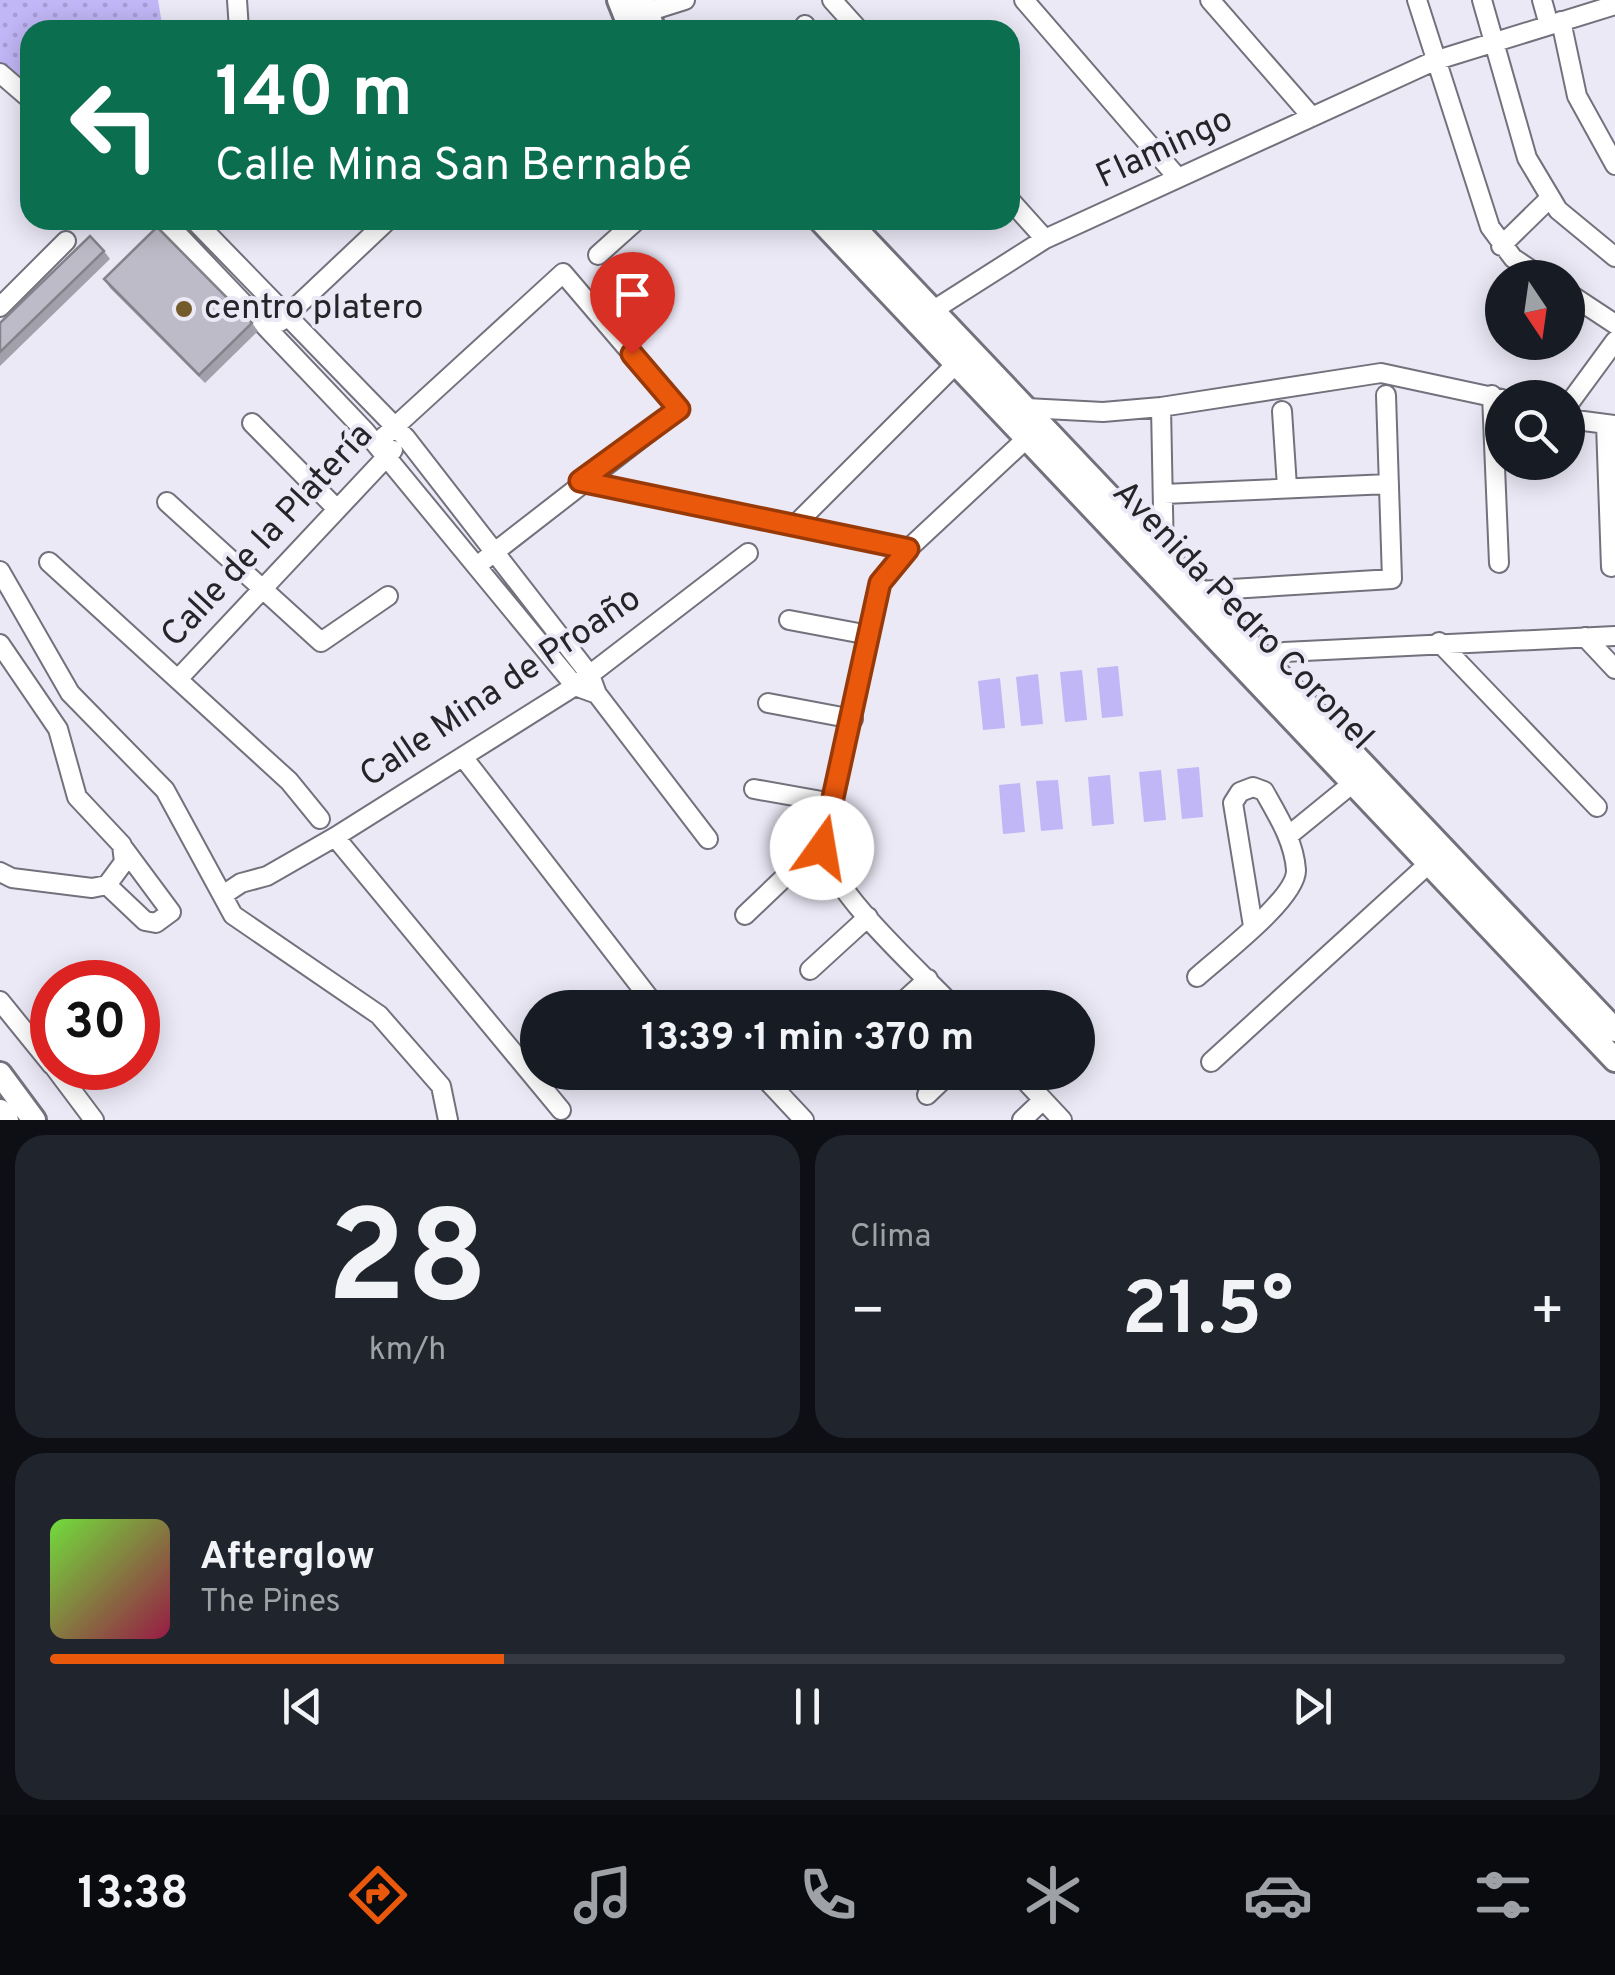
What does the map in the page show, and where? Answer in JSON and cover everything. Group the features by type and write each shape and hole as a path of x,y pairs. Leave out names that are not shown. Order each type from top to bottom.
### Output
{"main road":[{"path":"619,0 644,18"},
{"name":"Avenida Pedro Coronel","path":"850,232 932,310 1264,658 1615,1060"},
{"name":"Avenida Pedro Coronel","path":"850,232 955,365 1353,783 1437,856 1615,1030"},
{"path":"0,1074 34,1120"},
{"path":"0,1111 7,1120"}],"street":[{"path":"644,18 686,0"},
{"path":"832,0 850,20"},
{"path":"1024,0 1178,178"},
{"path":"1210,0 1312,117"},
{"path":"1417,0 1490,227 1501,246 1519,260"},
{"path":"1482,0 1527,158 1550,198 1586,236 1615,257"},
{"path":"1542,0 1555,23 1577,96 1615,166"},
{"name":"Flamingo","path":"932,310 1046,240 1434,61 1555,23 1592,5 1615,5"},
{"path":"0,73 20,90"},
{"path":"1501,246 1550,198"},
{"path":"1020,211 1046,240"},
{"path":"174,230 273,329 478,565 597,694 708,840"},
{"path":"204,230 401,432 493,552 583,681"},
{"path":"273,329 377,230"},
{"path":"598,255 626,230"},
{"path":"0,307 66,242"},
{"name":"Calle de la Platería","path":"178,679 337,509 381,451 563,272 679,409 580,481"},
{"path":"1585,304 1615,324"},
{"path":"1585,382 1615,341"},
{"path":"796,524 955,365"},
{"path":"1026,408 1103,412 1381,373 1485,395"},
{"path":"1200,591 1392,579 1386,394"},
{"path":"1157,578 1165,554 1161,406"},
{"path":"1282,411 1287,487"},
{"path":"1585,421 1610,424 1610,567"},
{"path":"252,423 337,509"},
{"path":"938,990 868,917 827,864 822,848 880,583 908,549 1026,440"},
{"path":"1498,480 1499,563"},
{"path":"478,565 580,481 908,549"},
{"path":"1164,494 1389,484"},
{"path":"167,502 321,642 388,596"},
{"name":"Calle Mina de Proaño","path":"223,895 241,882 268,876 335,837 583,681 748,553"},
{"path":"50,562 289,781 320,819"},
{"path":"0,571 70,692 166,790 234,915 256,934 349,991 379,1015 440,1086 448,1120"},
{"path":"789,620 869,635"},
{"path":"1264,658 1284,652 1439,642 1615,636"},
{"path":"1584,637 1615,669"},
{"path":"1439,642 1597,807"},
{"path":"0,644 58,729 76,797 122,845 171,912 156,923 146,921 99,887 12,878 0,872"},
{"path":"768,703 853,719"},
{"path":"463,757 643,990"},
{"path":"1288,836 1353,783"},
{"path":"1197,977 1253,926 1292,889 1296,872 1288,836 1264,791 1252,787 1240,792 1234,803 1253,926"},
{"path":"754,789 833,803"},
{"path":"335,837 561,1110"},
{"path":"99,887 124,862 122,845"},
{"path":"745,915 809,854 822,848"},
{"path":"1210,1062 1437,856"},
{"path":"810,970 868,917"},
{"path":"917,990 928,980"},
{"path":"0,1001 30,1037"},
{"path":"72,1090 94,1120"},
{"path":"776,1090 804,1120"},
{"path":"927,1095 932,1090"},
{"path":"1033,1090 1062,1120"},
{"path":"1022,1120 1042,1100"}],"shaded area":[{"path":"0,0 158,0 161,20 20,20 20,84 0,67"},
{"path":"1118,666 1123,716 1102,718 1097,668"},
{"path":"1082,670 1087,720 1065,722 1060,672"},
{"path":"1038,674 1043,724 1021,726 1016,677"},
{"path":"1000,678 1005,728 983,730 978,681"},
{"path":"1199,767 1203,817 1182,819 1177,769"},
{"path":"1161,770 1166,820 1144,822 1139,772"},
{"path":"1110,775 1114,824 1092,826 1088,777"},
{"path":"1058,780 1063,829 1041,831 1036,781"},
{"path":"1020,783 1025,832 1003,834 999,785"}],"building":[{"name":"centro platero","path":"154,230 160,230 252,323 199,375 104,279"},
{"path":"90,236 104,251 0,352 0,323"}],"place":[{"name":"centro platero","path":"184,309"}],"route":[{"path":"632,354 679,409 580,481 908,549 880,583 822,848"}]}
